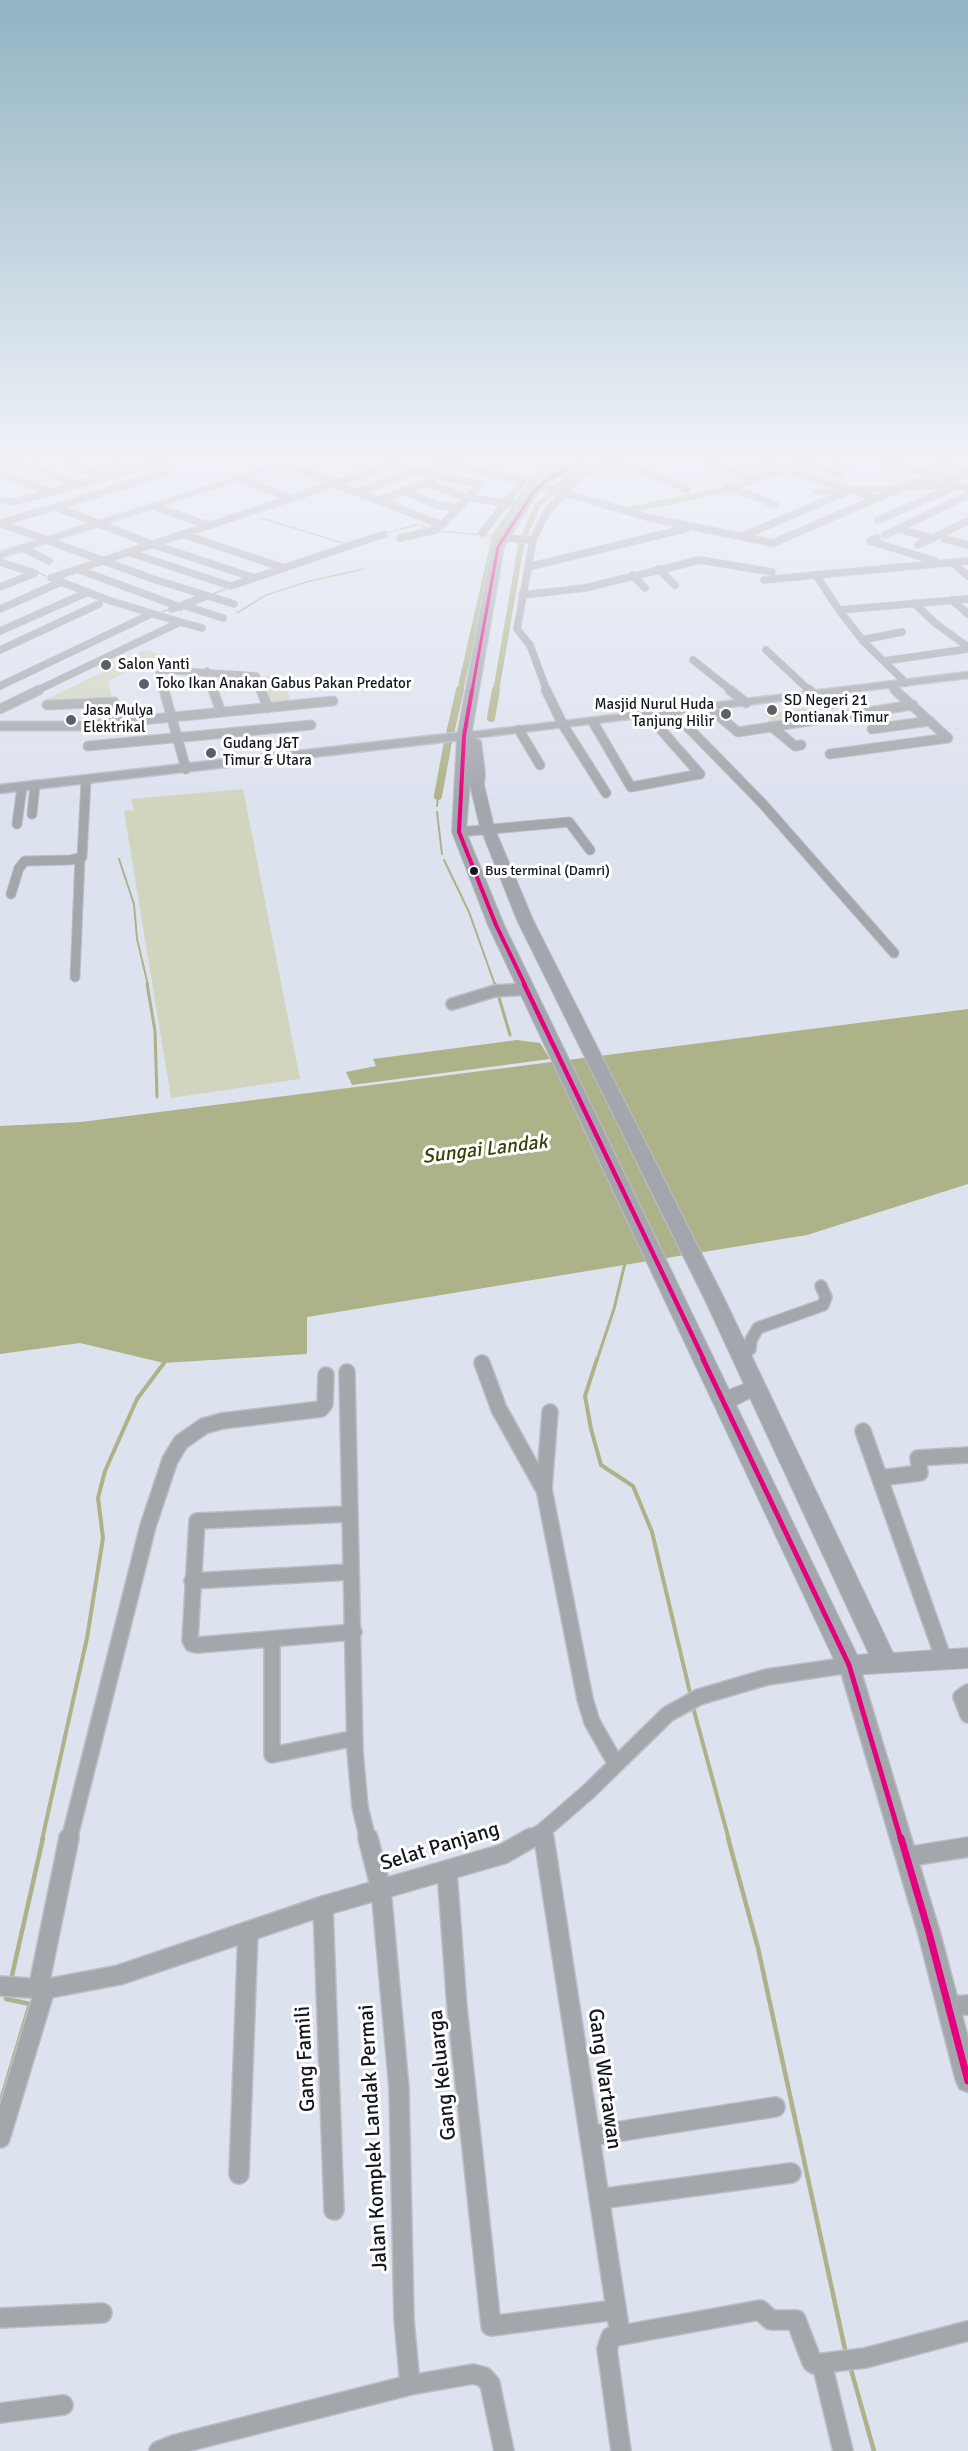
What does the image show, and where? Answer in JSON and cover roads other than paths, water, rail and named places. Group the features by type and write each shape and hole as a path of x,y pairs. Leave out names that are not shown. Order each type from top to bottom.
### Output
{"highway":[{"path":"494,575 476,691 460,740 459,832 496,925 849,1665 956,1659"},
{"path":"476,691 485,675 499,575"},
{"path":"460,740 478,772 477,785 488,829 525,920 741,1355 885,1662"},
{"path":"723,1402 755,1387"}],"main road":[{"path":"0,789 460,740"},
{"path":"418,743 444,744 460,740"}],"street":[{"path":"0,587 29,575"},
{"path":"43,575 154,615 202,628"},
{"path":"51,578 58,575"},
{"path":"97,575 182,606 223,618"},
{"path":"146,575 234,604"},
{"path":"198,575 227,585 263,575"},
{"path":"253,575 271,580"},
{"path":"526,575 517,632 530,645 546,689 563,725 606,793"},
{"path":"522,595 585,588 631,575"},
{"path":"632,575 645,588"},
{"path":"665,575 675,585"},
{"path":"764,580 812,575"},
{"path":"816,575 862,640 906,683"},
{"path":"0,609 61,582"},
{"path":"0,631 88,592"},
{"path":"0,686 154,615 207,596"},
{"path":"839,610 968,598"},
{"path":"952,600 968,614"},
{"path":"914,603 935,623 968,648"},
{"path":"0,650 99,604"},
{"path":"0,708 180,622"},
{"path":"862,640 902,632"},
{"path":"884,661 968,648"},
{"path":"766,650 831,704"},
{"path":"693,660 746,703"},
{"path":"186,769 159,674 162,670 207,671 256,676 268,708"},
{"path":"207,671 221,712"},
{"path":"460,740 519,730 968,675"},
{"path":"830,754 948,738 890,685"},
{"path":"0,726 83,726 333,701"},
{"path":"47,705 114,702 119,723"},
{"path":"710,708 738,732 913,705"},
{"path":"673,712 762,803 894,953"},
{"path":"593,722 630,787 700,774 648,715"},
{"path":"872,729 930,721"},
{"path":"88,746 311,725"},
{"path":"771,726 795,746 801,746"},
{"path":"519,730 540,765"},
{"path":"906,736 914,742"},
{"path":"11,894 19,867 25,861 80,858 84,855 86,780"},
{"path":"29,786 32,814"},
{"path":"17,824 29,786"},
{"path":"459,832 569,822 590,850"},
{"path":"75,977 80,858"},
{"path":"452,1004 495,991 529,992"},
{"path":"741,1355 750,1349 751,1340 758,1328 811,1312 823,1305 826,1297 820,1286"},
{"path":"482,1363 499,1409 513,1438 544,1489"},
{"name":"Jalan Komplek Landak Permai","path":"347,1372 348,1514 354,1632 355,1738 360,1806 381,1889 399,2088 404,2319 410,2385"},
{"path":"0,2138 42,1989 61,1872 102,1701 148,1526 170,1460 181,1442 204,1426 222,1421 321,1409 325,1404 327,1394 326,1375"},
{"path":"550,1412 544,1489 585,1699 592,1722 616,1764"},
{"path":"863,1431 880,1478 956,1659"},
{"path":"880,1478 920,1473 918,1458 968,1455"},
{"path":"348,1514 197,1521 190,1640 192,1644 272,1640 354,1632"},
{"path":"192,1581 350,1572"},
{"path":"272,1640 272,1755 355,1738"},
{"path":"849,1665 906,1857 959,2006 968,2081"},
{"name":"Selat Panjang","path":"6,1987 42,1989 147,1967 323,1906 502,1854 543,1831 668,1714 699,1696 767,1677 849,1665"},
{"path":"968,1692 961,1697 968,1715"},
{"name":"Gang Wartawan","path":"543,1831 620,2334"},
{"path":"906,1857 968,1847"},
{"name":"Gang Keluarga","path":"447,1871 457,2007 491,2326 615,2310"},
{"name":"Gang Famili","path":"323,1906 333,2210"},
{"path":"239,2174 248,1931"},
{"path":"590,2136 775,2107"},
{"path":"599,2199 791,2173"},
{"path":"621,2451 607,2349 611,2337 760,2310 771,2320 796,2320 812,2362 815,2364 865,2358 968,2331"},
{"path":"0,2318 102,2313"},
{"path":"830,2363 843,2451"},
{"path":"159,2451 174,2445 410,2385 473,2374 484,2377 490,2384 504,2451"},
{"path":"0,2413 63,2405"}],"water":[{"name":"Sungai Landak","path":"968,1009 968,1184 807,1235 307,1317 307,1354 164,1363 80,1343 0,1354 0,1126 81,1122"},
{"path":"517,1040 540,1043 550,1059 352,1085 346,1072 376,1066 373,1059"}],"waterway":[{"path":"237,613 266,595 335,575"},
{"path":"460,691 486,575"},
{"path":"496,691 516,575"},
{"path":"210,595 231,587"},
{"path":"159,613 173,608"},
{"path":"448,742 460,690"},
{"path":"491,718 496,690"},
{"path":"438,796 447,747"},
{"path":"437,806 438,796"},
{"path":"437,812 442,854"},
{"path":"119,859 134,904 137,939 148,985"},
{"path":"444,860 469,912 495,985"},
{"path":"147,984 155,1031 157,1097"},
{"path":"498,994 510,1035"},
{"path":"597,1360 614,1309 625,1263"},
{"path":"597,1359 585,1396 601,1465 633,1486 652,1532 691,1697"},
{"path":"42,1840 87,1638 103,1538 98,1498 105,1471 137,1399 164,1363"},
{"path":"693,1707 729,1840"},
{"path":"11,1980 43,1838"},
{"path":"728,1838 758,1948 846,2354"},
{"path":"0,2104 30,2004 6,1999 8,1992"},
{"path":"850,2366 874,2451"}],"place":[{"name":"Salon Yanti","path":"106,665"},
{"name":"Toko Ikan Anakan Gabus Pakan Predator","path":"144,684"},
{"name":"SD Negeri 21 Pontianak Timur","path":"772,710"},
{"name":"Masjid Nurul Huda Tanjung Hilir","path":"726,714"},
{"name":"Jasa Mulya Elektrikal","path":"71,720"},
{"name":"Gudang J&T Timur & Utara","path":"211,753"},
{"name":"Bus terminal (Damri)","path":"474,871"}]}
